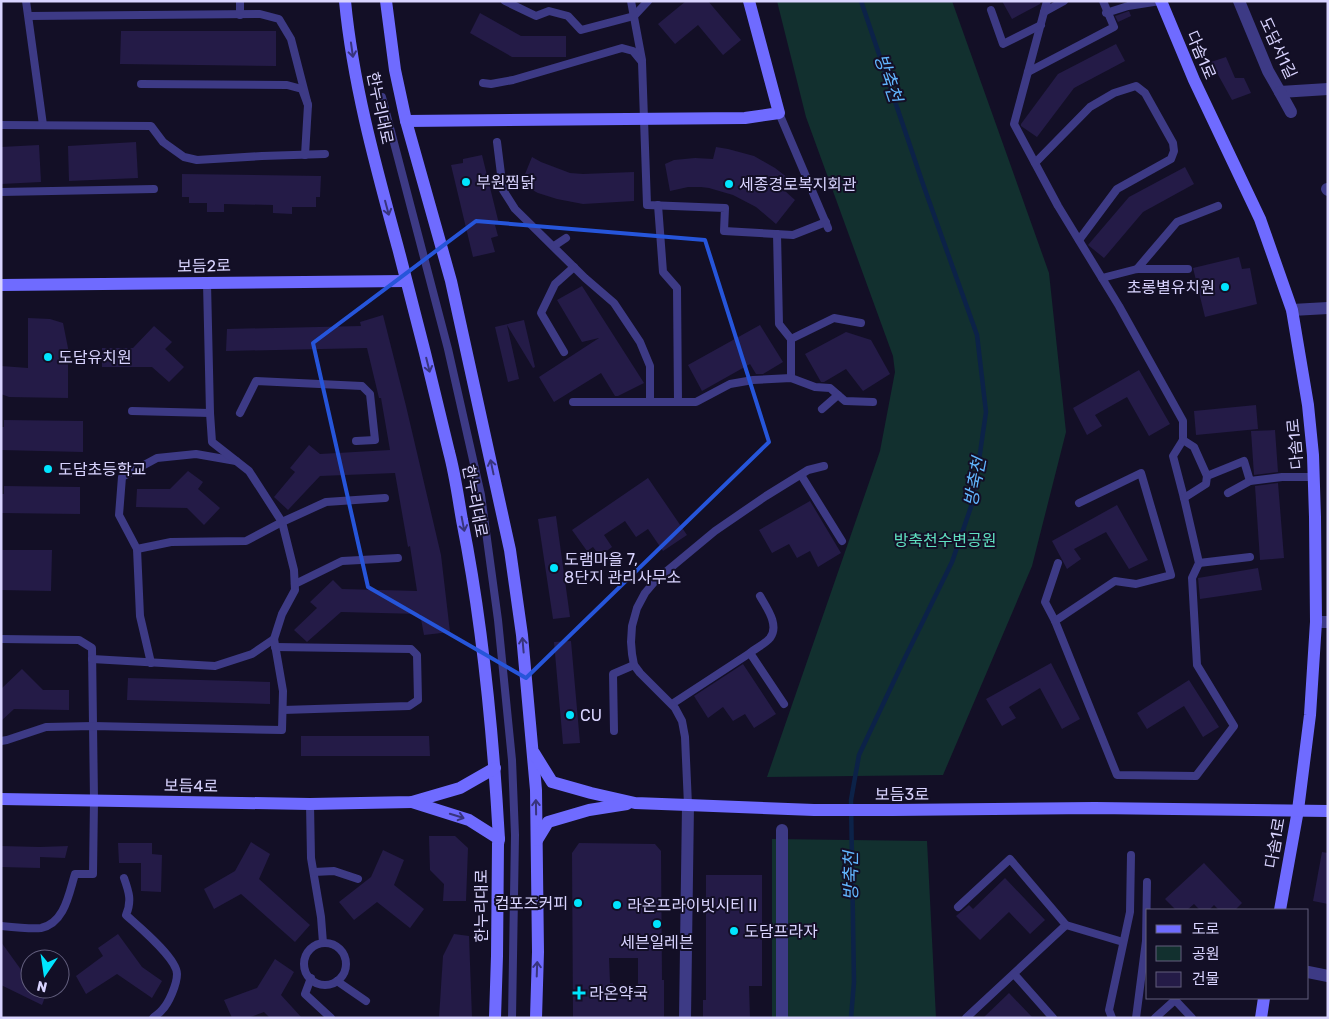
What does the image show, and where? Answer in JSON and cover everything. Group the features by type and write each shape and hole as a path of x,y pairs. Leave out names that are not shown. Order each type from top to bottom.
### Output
{"street":[{"name":"한누리대로","path":"346,1 357,84 371,149 450,455 469,554 482,638 495,768 499,839 495,1018"},
{"name":"한누리대로","path":"386,1 395,70 406,121 451,281 510,550 522,635 536,790 538,952 536,1018"},
{"path":"406,121 744,118 779,112 749,1"},
{"name":"다솜1로","path":"1161,1 1194,80 1260,219 1292,310 1308,405 1313,454 1322,622 1298,810 1280,909"},
{"name":"도담서1길","path":"1239,1 1268,72 1280,92 1328,89"},
{"path":"1280,92 1291,112"},
{"name":"보듬2로","path":"1,285 406,281"},
{"path":"1292,310 1328,308"},
{"path":"533,750 552,782 635,803"},
{"path":"412,802 460,788 495,768"},
{"name":"보듬4로","path":"1,800 310,804 412,802"},
{"path":"412,802 469,820 499,839"},
{"path":"536,840 548,822 589,810 635,803"},
{"name":"보듬3로","path":"635,803 814,810 1095,808 1328,810"},
{"path":"685,1018 688,805"},
{"path":"782,830 782,1018"},
{"path":"1309,972 1328,976"},
{"path":"1261,1018 1264,999"}],"lane":[{"path":"26,1 43,125"},
{"path":"240,1 240,15"},
{"path":"505,1 536,16 549,11 568,16 582,30 634,16 648,1"},
{"path":"631,1 642,62 647,205 724,208 724,231 793,235 827,225 779,112"},
{"path":"1047,1 1014,124 1058,206 1119,306 1183,421 1183,440 1173,456 1199,563 1192,578 1197,665 1234,726 1196,776 1117,775 1045,602 1058,563"},
{"path":"1044,12 1064,1"},
{"path":"1028,72 1114,27 1106,13 1103,1"},
{"path":"1106,13 1128,6 1161,1"},
{"path":"991,10 1003,44 1041,25"},
{"path":"29,16 260,14 279,19 291,39 308,105 305,155"},
{"path":"483,83 492,84 513,80 622,48 633,51 642,62"},
{"path":"141,84 287,85 302,89 308,105"},
{"path":"1035,163 1090,107 1114,93 1136,86 1145,93 1173,143 1174,151 1170,158 1117,189 1079,240"},
{"path":"382,97 448,349 481,495 498,620 512,760 515,835 512,1018"},
{"path":"1,125 151,126 163,142 184,157 197,160 325,154"},
{"path":"497,142 503,190 515,209 614,303 640,342 650,366 650,402"},
{"path":"1,192 154,189"},
{"path":"658,206 662,272 677,288 678,402"},
{"path":"1137,269 1177,222 1218,206"},
{"path":"777,234 779,324 791,339 790,378"},
{"path":"554,246 566,238"},
{"path":"564,352 541,313 556,284 574,267"},
{"path":"1102,278 1137,269 1188,269"},
{"path":"1,741 46,727 93,726 282,730 283,691 275,643 282,614 295,590 294,570 282,522 249,471 212,442 207,283"},
{"path":"791,339 834,318 861,323"},
{"path":"573,402 696,402 730,384 753,380 790,378 815,387 830,388 845,401 873,402"},
{"path":"240,413 256,381 362,386 370,394 375,440 356,442"},
{"path":"822,409 838,395"},
{"path":"132,411 210,413"},
{"path":"1183,440 1194,447 1206,476 1206,484 1184,498"},
{"path":"151,662 140,616 137,549 119,515 122,477 157,458 196,454 237,461"},
{"path":"1206,476 1244,461 1250,481"},
{"path":"688,805 685,737 682,720 672,704 634,665 632,626 637,608 645,593 656,580 715,531 801,474 824,466"},
{"path":"1054,621 1115,581 1136,584 1171,575 1141,473 1080,503"},
{"path":"801,474 842,541"},
{"path":"1228,493 1250,481 1282,477 1314,478"},
{"path":"137,549 171,542 246,541 326,502 384,498"},
{"path":"1199,563 1250,557"},
{"path":"294,584 342,561 398,558"},
{"path":"672,704 770,638 773,629 772,619 760,596"},
{"path":"1,639 79,640 92,648 94,800 93,874 76,874 65,908 55,921 41,928 1,926"},
{"path":"92,659 215,666 252,654 275,643 411,649 417,655 418,700 409,706 283,710"},
{"path":"750,653 784,704"},
{"path":"614,731 613,674 634,665"},
{"path":"310,804 311,858 321,917 323,943"},
{"path":"1112,1018 1109,1010 1130,912 1131,855"},
{"path":"958,907 1010,859 1066,925 1123,942"},
{"path":"314,872 334,872 358,879"},
{"path":"124,878 129,891 130,906 126,915 150,936 171,960 178,972 175,986 164,1009 153,1018"},
{"path":"1147,882 1147,909"},
{"path":"966,1018 1066,925"},
{"path":"323,943 336,946 341,951 346,963 342,976 332,984 325,985 311,978 307,975 305,968 304,961 307,954 311,949 323,943"},
{"path":"1136,1018 1146,948"},
{"path":"1014,974 1053,1018"},
{"path":"311,978 305,994 331,1018"},
{"path":"337,980 366,1001"},
{"path":"1155,1018 1175,1000 1192,1018"}],"highlighted area":[{"path":"476,221 705,240 769,442 526,678 368,587 313,343"}],"green space":[{"name":"방축천수변공원","path":"777,1 952,1 1049,273 1066,432 1032,566 943,775 767,777 880,451 895,372 893,356 806,117"},
{"path":"772,839 927,841 936,1018 772,1018"}],"building":[{"path":"686,1 708,1 741,40 723,55 698,25 675,44 658,24"},
{"path":"1002,1 1041,1 1040,4 1012,19"},
{"path":"1129,11 1131,16 1118,22 1115,16"},
{"path":"480,13 521,36 566,36 566,57 512,57 470,33"},
{"path":"121,31 276,31 276,66 120,64"},
{"path":"1116,44 1125,61 1074,88 1037,137 1021,126 1058,74"},
{"path":"1226,57 1235,78 1244,78 1251,93 1232,100 1211,62"},
{"path":"136,142 138,178 69,181 68,146"},
{"path":"39,145 41,182 1,184 1,147"},
{"name":"세종경로복지회관","path":"716,147 754,156 775,168 792,181 785,191 795,200 776,224 756,207 733,195 701,187 688,187 670,191 665,164 674,160 713,159"},
{"path":"482,155 499,224 495,225 498,236 491,238 495,252 473,257 451,165 463,163 463,159"},
{"path":"532,157 570,173 634,172 634,201 583,204 538,193 521,184"},
{"path":"1185,167 1194,184 1143,212 1104,258 1088,245 1129,197"},
{"path":"182,174 321,176 320,197 316,197 316,207 292,207 292,214 273,213 273,205 224,204 224,212 207,212 207,203 189,203 189,197 182,197"},
{"name":"초롱별유치원","path":"1239,257 1242,269 1250,268 1257,304 1205,317 1193,268"},
{"path":"582,286 644,383 615,396 601,373 554,402 539,377 599,338 582,342 557,300"},
{"path":"383,315 441,555 450,632 424,635 420,614 341,612 307,642 294,630 317,608 310,602 333,580 342,589 417,591 395,473 320,476 288,510 274,497 295,472 290,468 309,445 320,454 390,450 381,398 379,398 367,348 226,351 227,329 361,326 360,322"},
{"name":"도담유치원","path":"28,318 50,319 63,323 68,348 68,398 9,397 1,394 1,366 28,368"},
{"path":"524,320 535,367 533,368 507,325 519,379 508,382 495,327"},
{"path":"760,325 783,362 763,374 756,374 750,364 702,391 688,365"},
{"path":"154,326 172,342 165,349 184,367 169,382 152,367 102,367 102,348 133,348"},
{"path":"846,332 871,340 890,374 863,391 846,369 821,382 805,354"},
{"path":"1139,370 1170,424 1149,436 1127,397 1095,415 1102,426 1087,435 1073,408"},
{"path":"1256,405 1258,429 1196,435 1194,411"},
{"path":"4,420 83,421 83,452 1,450 1,427 4,427"},
{"path":"1275,430 1278,472 1254,475 1251,431"},
{"path":"188,471 203,482 198,489 220,508 204,525 187,508 136,507 137,489 170,489"},
{"path":"648,478 687,535 663,551 648,529 636,537 625,521 604,535 612,547 600,556 593,547 587,551 572,530"},
{"path":"1278,483 1284,558 1260,560 1255,486"},
{"path":"4,486 80,487 80,514 1,513 1,494 4,494"},
{"path":"810,501 841,553 818,567 810,551 797,558 789,544 772,553 759,530"},
{"path":"1117,505 1148,560 1129,569 1106,532 1074,549 1081,559 1067,569 1052,541"},
{"name":"도램마을 7, 8단지 관리사무소","path":"556,516 570,617 553,619 538,519"},
{"path":"1,550 52,550 51,591 1,590"},
{"path":"1258,568 1262,590 1200,599 1198,578"},
{"path":"571,641 580,743 563,744 554,642"},
{"path":"1051,663 1080,719 1062,729 1040,688 1009,707 1016,718 1002,726 986,699"},
{"path":"743,664 776,714 754,728 745,714 733,721 723,707 708,718 694,696"},
{"path":"22,669 43,690 69,690 69,710 14,709 1,721 1,689"},
{"path":"128,678 270,682 270,704 127,700"},
{"path":"1189,680 1219,727 1203,737 1184,706 1147,729 1137,713"},
{"path":"301,736 429,736 430,756 301,756"},
{"path":"429,836 455,836 468,848 466,901 443,901 444,884 430,870"},
{"path":"251,842 270,854 259,879 310,925 295,942 241,894 214,909 204,889 235,871"},
{"path":"118,843 152,843 152,854 162,855 161,892 141,891 141,863 119,863"},
{"name":"라온프라이빗시티Ⅱ","path":"579,843 655,844 661,851 664,1018 573,1018 572,853","holes":["609,958 638,958 638,998 613,999 613,983 610,983"]},
{"path":"1,846 68,846 65,858 40,857 40,868 1,867"},
{"path":"383,850 404,860 394,885 424,909 410,928 377,902 354,920 339,902 371,877"},
{"path":"1322,852 1328,853 1328,904 1313,901"},
{"path":"1204,863 1242,903 1236,909 1218,909 1214,905 1210,909 1199,909 1194,904 1188,909 1175,909 1165,899"},
{"name":"도담프라자","path":"706,875 762,875 762,986 749,986 750,1018 703,1018 703,1000 706,1000"},
{"path":"1005,878 1045,920 1030,934 1009,912 980,940 956,916 969,905 973,909"},
{"path":"118,934 142,967 162,981 152,998 117,974 86,994 76,976 103,956 98,948"},
{"path":"454,934 469,936 472,1018 439,1018 443,956"},
{"path":"1,942 20,968 20,994 1,985"},
{"path":"275,959 294,972 281,995 302,1018 270,1018 264,1012 248,1018 232,1018 224,1000 257,988"},
{"path":"1009,993 1033,1018 983,1018"},
{"path":"30,999 44,999 42,1005"}],"waterway":[{"name":"방축천","path":"851,1018 854,982 851,800 859,755 952,562 973,501 986,412 977,335 924,187 861,1"}],"place":[{"name":"부원찜닭","path":"466,182"},
{"name":"세종경로복지회관","path":"729,184"},
{"name":"초롱별유치원","path":"1225,287"},
{"name":"도담유치원","path":"48,357"},
{"name":"도담초등학교","path":"48,469"},
{"name":"도램마을 7, 8단지 관리사무소","path":"554,568"},
{"name":"CU","path":"570,715"},
{"name":"컴포즈커피","path":"578,903"},
{"name":"라온프라이빗시티Ⅱ","path":"617,905"},
{"name":"세븐일레븐","path":"657,924"},
{"name":"도담프라자","path":"734,931"},
{"name":"라온약국","path":"579,993"}]}
